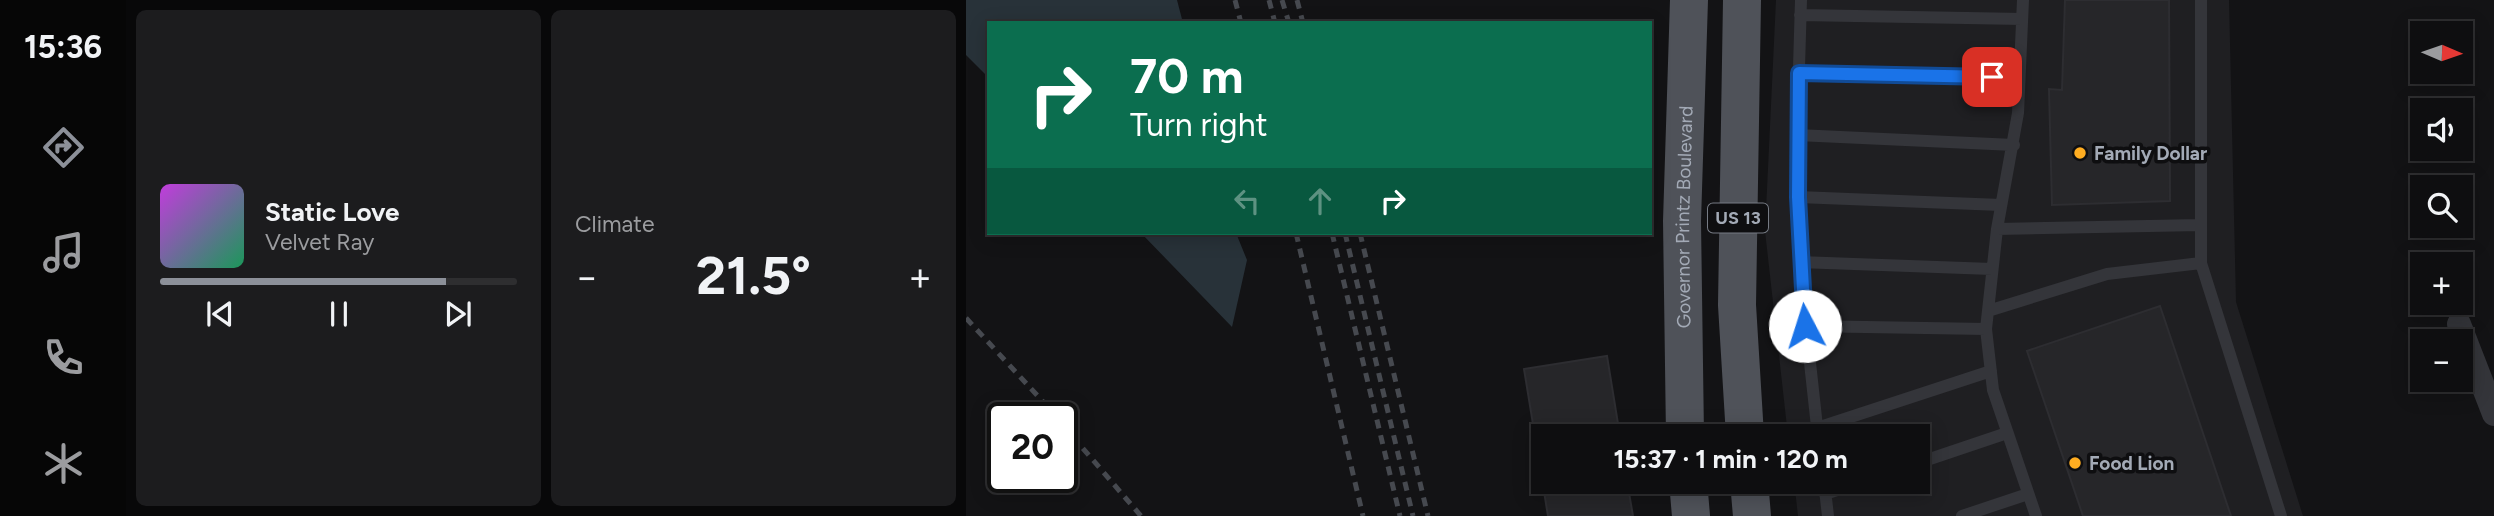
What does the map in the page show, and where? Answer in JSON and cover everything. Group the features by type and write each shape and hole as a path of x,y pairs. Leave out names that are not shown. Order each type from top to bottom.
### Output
{"main road":[{"name":"Governor Printz Boulevard","path":"1685,424 1682,221 1689,0"},
{"name":"US 13","path":"1742,0 1737,305 1744,424"},
{"path":"1689,494 1690,516"},
{"path":"1750,494 1752,516"}],"street":[{"path":"2459,324 2493,409"}],"lane":[{"path":"1801,0 1797,135 1799,262 1817,424"},
{"path":"2023,0 2014,145 1997,229 1986,329 1993,390 2036,516"},
{"path":"2201,0 2202,263 2281,516"},
{"path":"1800,15 2022,19"},
{"path":"1799,73 2019,78"},
{"path":"1797,135 2014,145"},
{"path":"1798,197 2001,205"},
{"path":"1997,229 2200,225"},
{"path":"1799,262 1992,269"},
{"path":"1988,311 2107,274 2202,263"},
{"path":"1805,326 1986,329"},
{"path":"1841,424 1991,372"},
{"path":"1930,459 2007,433"},
{"path":"1826,494 1828,516"},
{"path":"1962,516 2028,494"}],"shaded area":[{"path":"966,0 1177,0 1182,21 987,21 987,76 966,55"},
{"path":"1776,0 2229,0 2236,302 2303,516 1798,516 1795,494 1930,494 1930,424 1787,424 1765,231"},
{"path":"1143,235 1237,235 1247,260 1232,327"}],"building":[{"path":"2065,0 2169,0 2170,201 2052,205 2049,89 2062,90"},
{"path":"2160,306 2231,516 2083,516 2027,351"},
{"path":"1607,356 1618,424 1533,424 1524,369"},
{"path":"1544,494 1629,494 1633,516 1548,516"}],"railway":[{"path":"1235,0 1240,21"},
{"path":"1269,0 1274,21"},
{"path":"1282,0 1288,21"},
{"path":"1297,0 1302,21"},
{"path":"1296,235 1363,516"},
{"path":"1332,235 1400,516"},
{"path":"1345,235 1413,516"},
{"path":"1360,235 1428,516"},
{"path":"966,318 1043,402"},
{"path":"1078,443 1141,516"}],"place":[{"name":"Family Dollar","path":"2080,153"},
{"name":"Food Lion","path":"2075,463"}],"route":[{"path":"1805,326 1799,262 1799,73 1992,77"}]}
